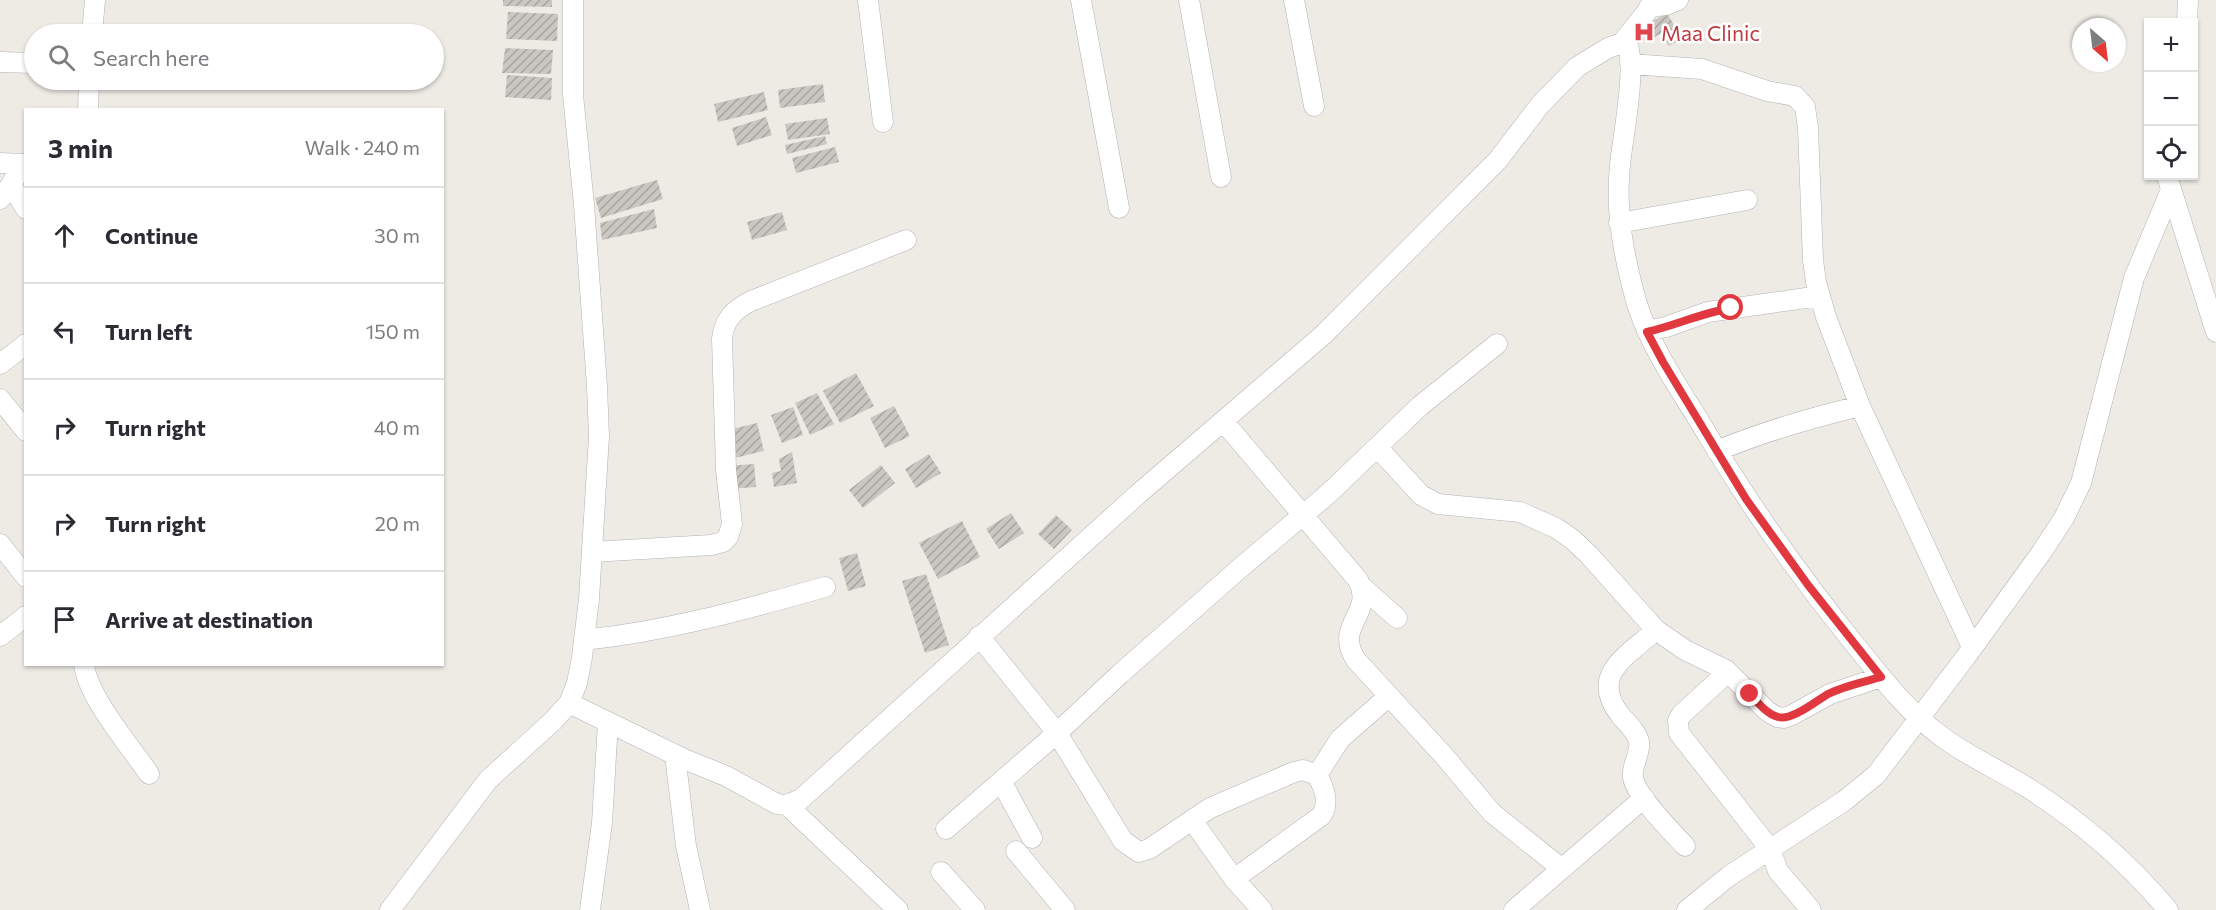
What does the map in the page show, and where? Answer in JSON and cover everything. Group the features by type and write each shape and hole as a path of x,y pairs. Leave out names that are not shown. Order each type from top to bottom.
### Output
{"street":[{"path":"93,24 95,0"},
{"path":"390,910 488,780 553,721 569,703 577,683 584,640 592,552 599,436 584,206 573,96 573,0"},
{"path":"868,0 882,122"},
{"path":"1081,0 1119,208"},
{"path":"1189,0 1221,177"},
{"path":"1294,0 1314,106"},
{"path":"569,703 675,755 726,776 777,804 787,805 801,799 978,636 1323,335 1483,176 1540,105 1569,74 1608,48 1622,43 1653,3 1666,5 1678,0"},
{"path":"2187,18 2188,0"},
{"path":"1622,43 1628,46 1630,64 1620,166 1619,223 1637,304 1647,332 1746,499 1782,550 1881,677 1920,718 1957,747 2013,779 2067,814 2116,855 2168,910"},
{"path":"0,62 24,63"},
{"path":"1630,64 1702,69 1767,91 1795,96 1800,101 1807,113 1810,227 1820,296 1844,369 1860,406 1972,647"},
{"path":"88,108 89,90"},
{"path":"0,163 24,164"},
{"path":"24,164 4,189 24,207"},
{"path":"2169,183 2216,332"},
{"path":"1688,910 1708,892 1844,801 1885,766 2041,553 2078,492 2134,278 2169,183"},
{"path":"1619,223 1747,200"},
{"path":"592,552 711,545 723,542 728,537 732,525 725,449 722,339 726,322 734,311 751,301 906,240"},
{"path":"1647,332 1708,312 1820,296"},
{"path":"946,829 1057,733 1205,599 1304,516 1420,406 1497,344"},
{"path":"0,364 24,346"},
{"path":"0,399 24,429"},
{"path":"1717,451 1761,433 1809,418 1860,406"},
{"path":"1223,421 1360,585 1397,618"},
{"path":"1377,447 1421,495 1430,501 1467,508 1520,512 1572,538 1656,630 1685,650 1728,672 1767,711 1777,717 1784,718 1830,694 1881,677"},
{"path":"0,544 24,574"},
{"path":"1360,585 1364,599 1349,631 1351,651 1492,813 1561,868"},
{"path":"584,640 681,625 825,587"},
{"path":"0,636 24,618"},
{"path":"1656,630 1613,669 1607,684 1613,706 1639,740 1639,750 1632,777 1644,798 1685,846"},
{"path":"978,636 1057,733 1123,841 1139,852 1210,808 1240,793 1294,772 1303,770 1317,775 1322,784 1326,804 1321,816 1234,879"},
{"path":"84,666 85,675 92,691 149,774"},
{"path":"1728,672 1682,714 1677,726 1681,737 1770,849 1778,871 1811,910"},
{"path":"1317,775 1340,740 1389,696"},
{"path":"590,910 602,823 608,722"},
{"path":"675,755 686,846 700,910"},
{"path":"1001,781 1032,838"},
{"path":"1514,910 1644,798"},
{"path":"787,805 898,910"},
{"path":"1192,820 1234,879 1261,910"},
{"path":"1016,851 1065,910"},
{"path":"941,872 975,910"}],"building":[{"path":"503,0 552,0 552,7 503,6"},
{"path":"508,12 558,14 557,41 506,39"},
{"path":"1667,13 1682,39 1669,46 1661,33 1653,38 1646,25"},
{"path":"505,48 553,50 551,74 502,73"},
{"path":"507,75 552,78 551,100 505,97"},
{"path":"823,84 825,102 780,108 778,90"},
{"path":"764,92 768,110 718,122 714,104"},
{"path":"766,117 772,135 737,146 732,128"},
{"path":"827,118 830,134 788,140 785,124"},
{"path":"825,136 827,144 787,154 785,145"},
{"path":"835,147 839,162 796,173 792,158"},
{"path":"657,180 663,199 601,218 595,198"},
{"path":"654,209 657,228 602,240 600,223"},
{"path":"782,212 787,230 752,240 747,222"},
{"path":"856,373 874,406 840,423 823,391"},
{"path":"817,393 834,424 810,435 795,403"},
{"path":"894,406 910,436 885,448 870,418"},
{"path":"793,407 803,435 782,443 771,415"},
{"path":"757,423 764,451 726,460 728,430"},
{"path":"792,452 797,483 774,487 772,473 781,471 779,459"},
{"path":"929,454 941,473 916,488 905,469"},
{"path":"754,464 756,487 729,489 727,466"},
{"path":"881,465 895,483 863,508 849,490"},
{"path":"1011,513 1024,533 999,549 986,529"},
{"path":"1056,515 1072,530 1054,549 1038,534"},
{"path":"962,521 980,557 938,579 919,543"},
{"path":"857,553 866,586 848,591 839,558"},
{"path":"926,574 949,645 925,653 902,581"}],"place":[{"name":"Maa Clinic","path":"1644,32"}],"route":[{"path":"1731,308 1708,312 1647,332 1746,499 1808,585 1881,677 1830,694 1784,718 1767,711 1750,694"}]}
